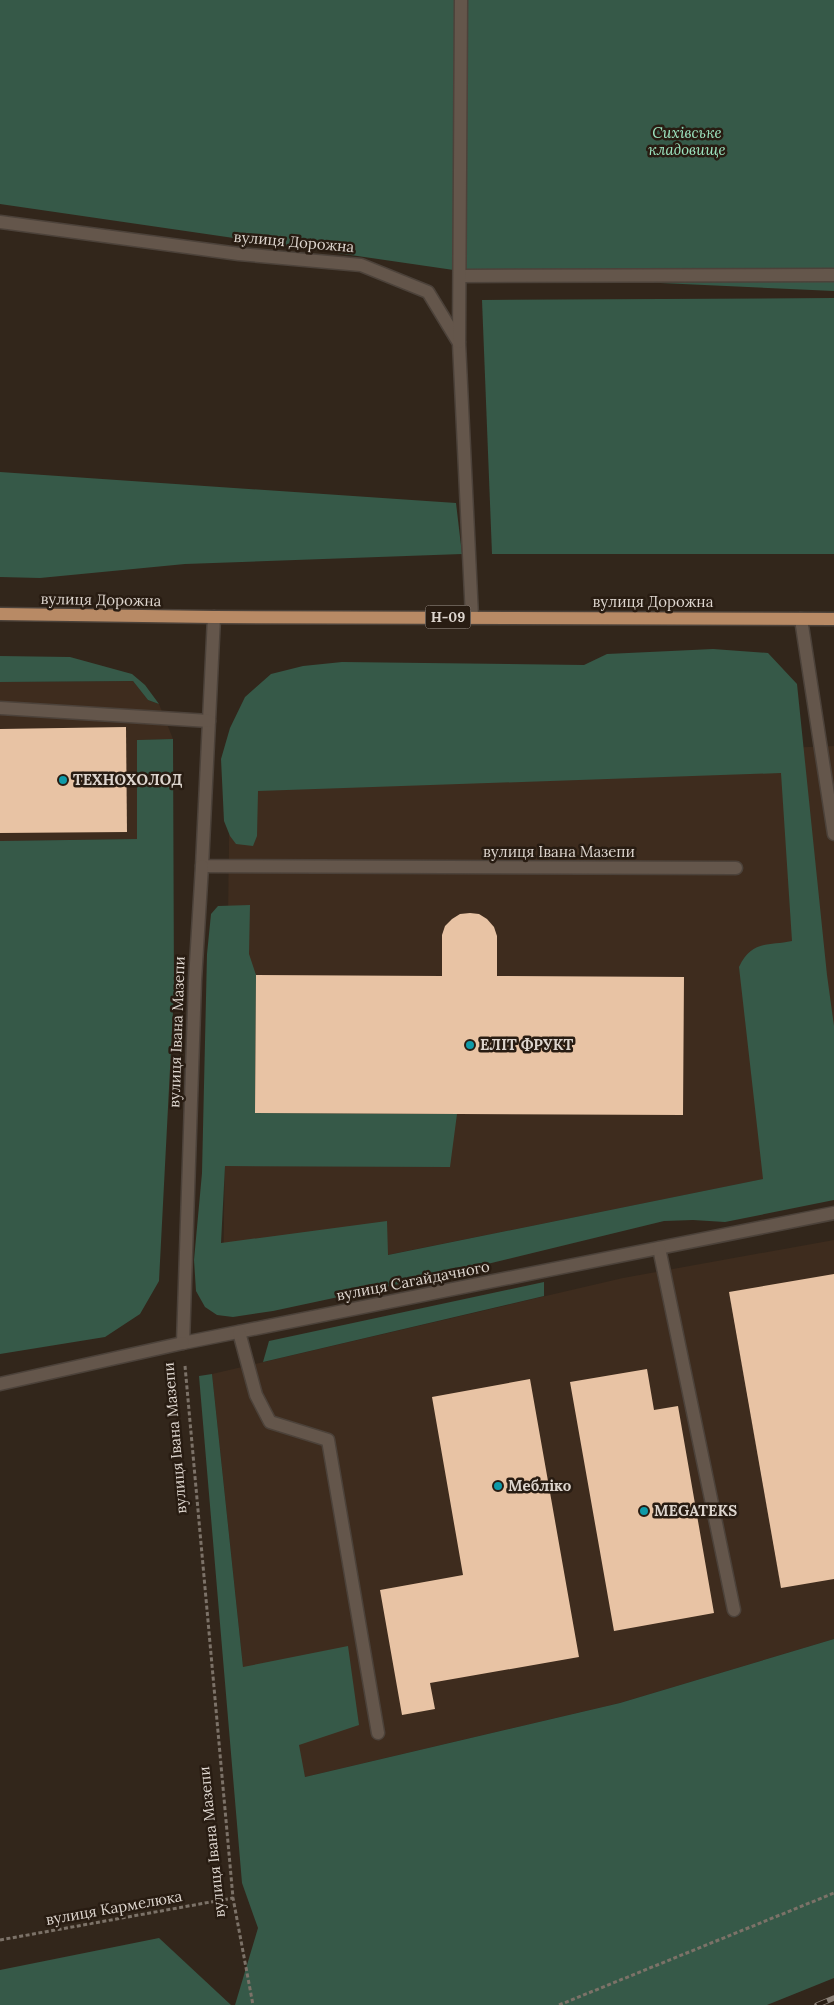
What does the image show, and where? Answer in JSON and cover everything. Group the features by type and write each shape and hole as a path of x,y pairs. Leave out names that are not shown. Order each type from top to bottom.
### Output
{"main road":[{"name":"вулиця Дорожна","path":"0,614 214,617 834,619"}],"street":[{"path":"459,343 460,0"},
{"name":"вулиця Дорожна","path":"0,222 239,254 361,265 428,292 459,343 472,617"},
{"path":"460,276 834,275"},
{"name":"вулиця Івана Мазепи","path":"183,1344 195,980 214,617"},
{"path":"801,619 834,834"},
{"path":"0,708 209,721"},
{"name":"вулиця Івана Мазепи","path":"202,866 736,868"},
{"name":"вулиця Сагайдачного","path":"0,1384 239,1332 834,1213"},
{"path":"660,1248 734,1610"},
{"path":"239,1332 256,1395 270,1422 328,1440 378,1733"}],"path":[{"name":"вулиця Івана Мазепи","path":"183,1344 232,1898 252,2005"},
{"path":"559,2005 834,1893"},
{"name":"вулиця Кармелюка","path":"0,1940 232,1898"}],"shaded area":[{"path":"133,681 148,700 159,704 173,739 137,740 137,839 0,841 0,682"},
{"path":"834,746 834,1165 223,1288 230,769"},
{"path":"834,1240 834,1639 620,1703 305,1777 243,1667 212,1374 623,1278"}],"green space":[{"name":"Сихівське кладовище","path":"0,0 834,0 834,291 488,275 0,204"},
{"path":"834,298 834,554 492,554 482,300"},
{"path":"0,472 456,503 462,554 185,564 40,578 0,577"},
{"path":"713,649 768,653 797,684 834,1026 834,1200 725,1222 664,1221 446,1274 273,1311 233,1317 217,1315 205,1307 196,1291 194,1260 202,1173 207,954 211,914 218,906 250,905 249,954 256,975 255,1113 457,1114 450,1167 225,1166 221,1243 387,1221 388,1255 763,1179 739,967 749,952 755,948 768,944 792,941 781,773 258,791 257,836 253,846 236,844 230,836 224,821 221,759 230,728 245,697 271,674 303,666 342,662 584,665 607,654"},
{"path":"0,656 70,657 132,674 145,685 159,704 148,700 133,681 0,682"},
{"path":"173,739 174,992 159,1281 140,1314 105,1337 0,1354 0,841 137,839 137,740"},
{"path":"544,1282 544,1296 263,1362 269,1341"},
{"path":"212,1374 243,1667 348,1646 359,1725 299,1745 305,1777 620,1703 834,1639 834,1978 767,2005 235,2005 258,1928 242,1883 199,1376"},
{"path":"159,1938 231,2005 0,2005 0,1970"}],"building":[{"name":"ТЕХНОХОЛОД","path":"126,727 127,832 0,833 0,729"},
{"name":"ЕЛІТ ФРУКТ","path":"460,914 479,914 494,927 497,936 497,976 684,977 683,1115 255,1113 256,975 442,976 442,935 445,926"},
{"path":"834,1274 834,1579 781,1588 729,1292"},
{"name":"MEGATEKS","path":"647,1369 654,1410 678,1406 714,1613 614,1631 570,1382"},
{"name":"Мебліко","path":"530,1379 579,1657 430,1683 435,1709 402,1715 380,1590 463,1575 432,1397"}],"railway":[{"path":"817,2005 834,1998"}],"place":[{"name":"ТЕХНОХОЛОД","path":"63,780"},
{"name":"ЕЛІТ ФРУКТ","path":"470,1045"},
{"name":"Мебліко","path":"498,1486"},
{"name":"MEGATEKS","path":"644,1511"}]}
